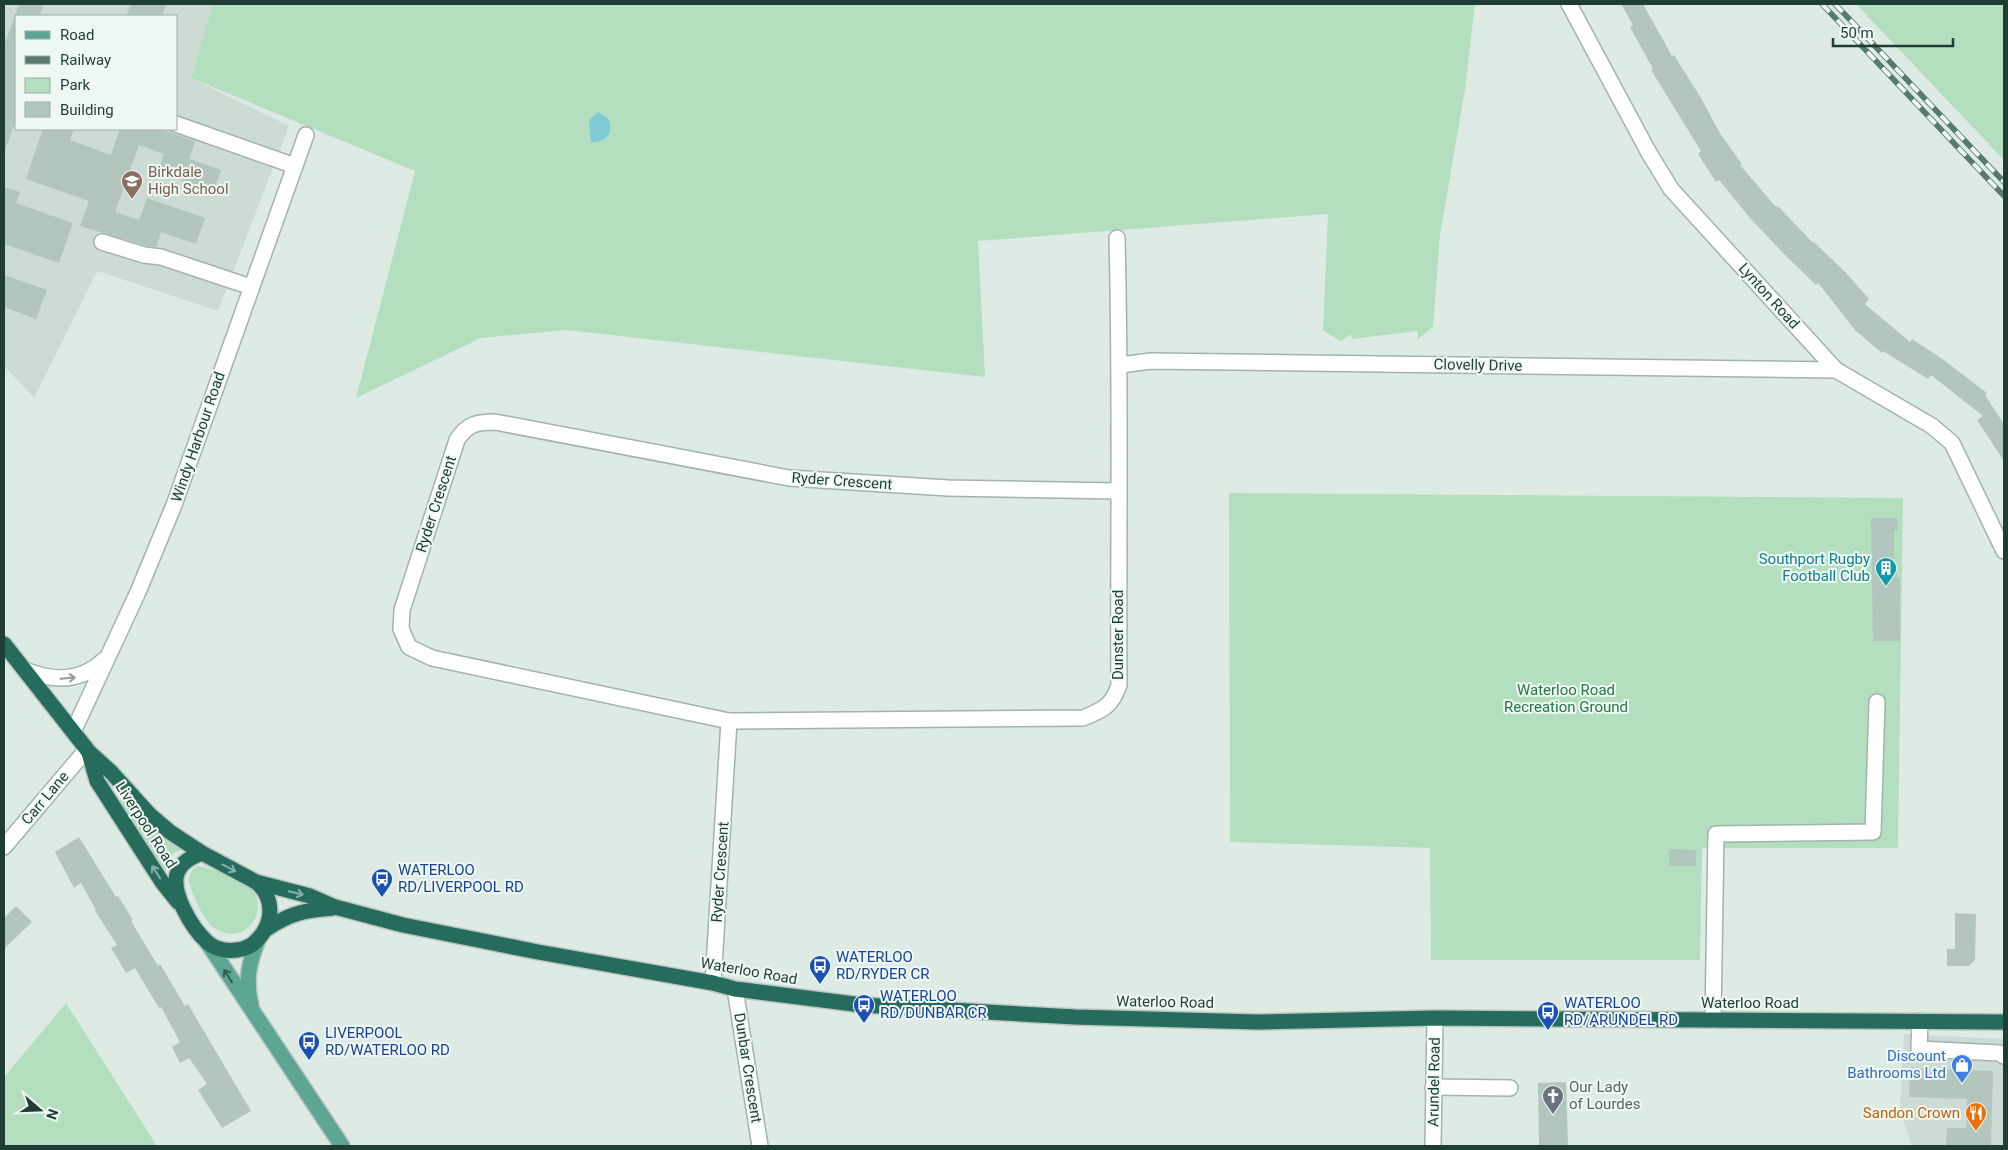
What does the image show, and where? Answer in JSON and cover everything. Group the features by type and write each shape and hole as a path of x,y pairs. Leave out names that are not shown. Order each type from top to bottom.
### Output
{"highway":[{"name":"Liverpool Road","path":"4,644 88,750 150,815 170,832 202,853"},
{"name":"Liverpool Road","path":"88,750 97,781 162,882 184,911"},
{"path":"202,853 256,882 263,888 270,905 268,928 249,947 237,950 217,948 207,942 184,911 176,890 178,871 191,857 202,853"},
{"name":"Waterloo Road","path":"256,882 310,896 335,908 402,925 538,952 713,982 735,989 862,1005 1075,1017 1256,1022 1435,1018 2004,1022"},
{"name":"Waterloo Road","path":"268,928 285,917 296,913 335,908"}],"main road":[{"path":"252,1008 248,974 258,940"},
{"path":"207,942 342,1146"}],"street":[{"name":"Lynton Road","path":"1569,4 1649,153 1671,189 1836,370 1932,426 1952,443 2004,551"},
{"path":"178,125 295,166"},
{"name":"Windy Harbour Road","path":"73,732 138,592 174,505 306,135"},
{"name":"Dunster Road","path":"728,721 1084,718 1102,711 1114,699 1119,685 1118,491 1120,365 1118,238"},
{"path":"102,242 144,255 160,257 251,287"},
{"name":"Clovelly Drive","path":"1120,365 1151,361 1836,370"},
{"name":"Ryder Crescent","path":"713,982 728,721 432,658 409,647 401,629 402,610 457,440 464,430 478,422 494,422 789,478 948,488 1118,491"},
{"path":"25,670 46,678 75,678 90,672 106,659"},
{"path":"1713,1020 1716,834 1873,832 1878,702"},
{"name":"Carr Lane","path":"4,847 88,750"},
{"name":"Dunbar Crescent","path":"735,989 760,1146"},
{"name":"Arundel Road","path":"1433,1146 1435,1018"},
{"path":"1920,1021 1919,1050 1999,1053 2004,1056"},
{"path":"1433,1087 1510,1088"}],"shaded area":[{"name":"Birkdale High School","path":"4,4 213,4 191,78 289,126 218,311 97,271 34,398 4,366"},
{"path":"1904,1034 2004,1039 2004,1146 1912,1146 1900,1112"}],"green space":[{"path":"213,4 1475,4 1465,90 1440,235 1433,327 1418,339 1417,331 1352,339 1351,334 1341,341 1323,331 1328,214 978,241 985,377 566,330 481,338 356,398 415,171 191,78"},
{"path":"1856,4 2004,4 2004,160"},
{"name":"Waterloo Road Recreation Ground","path":"1229,493 1903,498 1898,848 1702,848 1700,960 1431,960 1430,848 1230,842"},
{"path":"122,798 129,799 166,837 182,849 173,854 165,874 119,801"},
{"path":"197,866 233,876 250,887 256,896 258,906 256,916 244,931 235,934 224,933 213,927 205,919 188,880 192,870"},
{"path":"66,1003 157,1146 4,1146 4,1077"}],"water":[{"path":"598,112 608,118 610,133 605,139 591,142 589,120"}],"building":[{"path":"19,4 44,4 39,15 15,15"},
{"path":"131,4 166,4 162,15 126,15"},
{"path":"1621,4 1643,4 1672,56 1674,55 1721,135 1742,164 1740,165 1776,207 1778,206 1813,243 1847,274 1869,299 1865,304 1910,342 1912,339 1941,358 1987,393 1985,395 2004,424 2004,461 1977,420 1983,416 1931,375 1928,379 1883,351 1882,353 1856,331 1818,283 1816,285 1783,253 1750,218 1719,180 1716,182 1698,154 1701,151 1651,70 1653,69 1630,27 1633,25"},
{"path":"15,15 15,123 5,150 4,46"},
{"path":"43,130 74,130 70,140 111,155 120,130 163,130 195,141 189,159 221,170 214,191 158,172 164,154 139,145 115,212 139,220 147,198 205,218 196,244 161,232 156,247 146,246 80,226 89,201 26,179"},
{"path":"4,187 20,192 16,203 73,223 59,263 4,244"},
{"path":"4,275 47,290 36,319 4,307"},
{"name":"Southport Rugby Football Club","path":"1871,518 1897,518 1898,530 1894,530 1894,569 1897,569 1897,578 1900,578 1900,641 1873,641"},
{"path":"79,837 116,897 118,896 133,920 131,921 158,966 160,964 185,1006 188,1004 251,1111 222,1128 198,1090 207,1084 189,1058 180,1063 172,1047 180,1042 161,1007 159,1008 135,968 126,973 111,948 117,945 95,911 81,883 74,888 55,852"},
{"path":"1669,849 1696,850 1696,866 1669,866"},
{"path":"16,906 32,922 4,949 4,918"},
{"path":"1955,913 1976,914 1975,960 1969,966 1947,966 1947,949 1955,949"},
{"path":"1910,1068 1993,1071 1991,1146 1946,1146 1947,1128 1966,1128 1967,1099 1909,1097"},
{"name":"Our Lady of Lourdes","path":"1566,1082 1568,1146 1539,1146 1538,1083"}],"railway":[{"path":"1822,4 2004,196"},
{"path":"1835,4 2004,182"}],"place":[{"name":"Birkdale High School","path":"132,200"},
{"name":"Southport Rugby Football Club","path":"1886,587"},
{"name":"WATERLOO RD/LIVERPOOL RD","path":"382,898"},
{"name":"WATERLOO RD/RYDER CR","path":"820,985"},
{"name":"WATERLOO RD/DUNBAR CR","path":"864,1024"},
{"name":"WATERLOO RD/ARUNDEL RD","path":"1548,1031"},
{"name":"LIVERPOOL RD/WATERLOO RD","path":"309,1061"},
{"name":"Discount Bathrooms Ltd","path":"1962,1084"},
{"name":"Our Lady of Lourdes","path":"1553,1115"},
{"name":"Sandon Crown","path":"1976,1132"}]}
